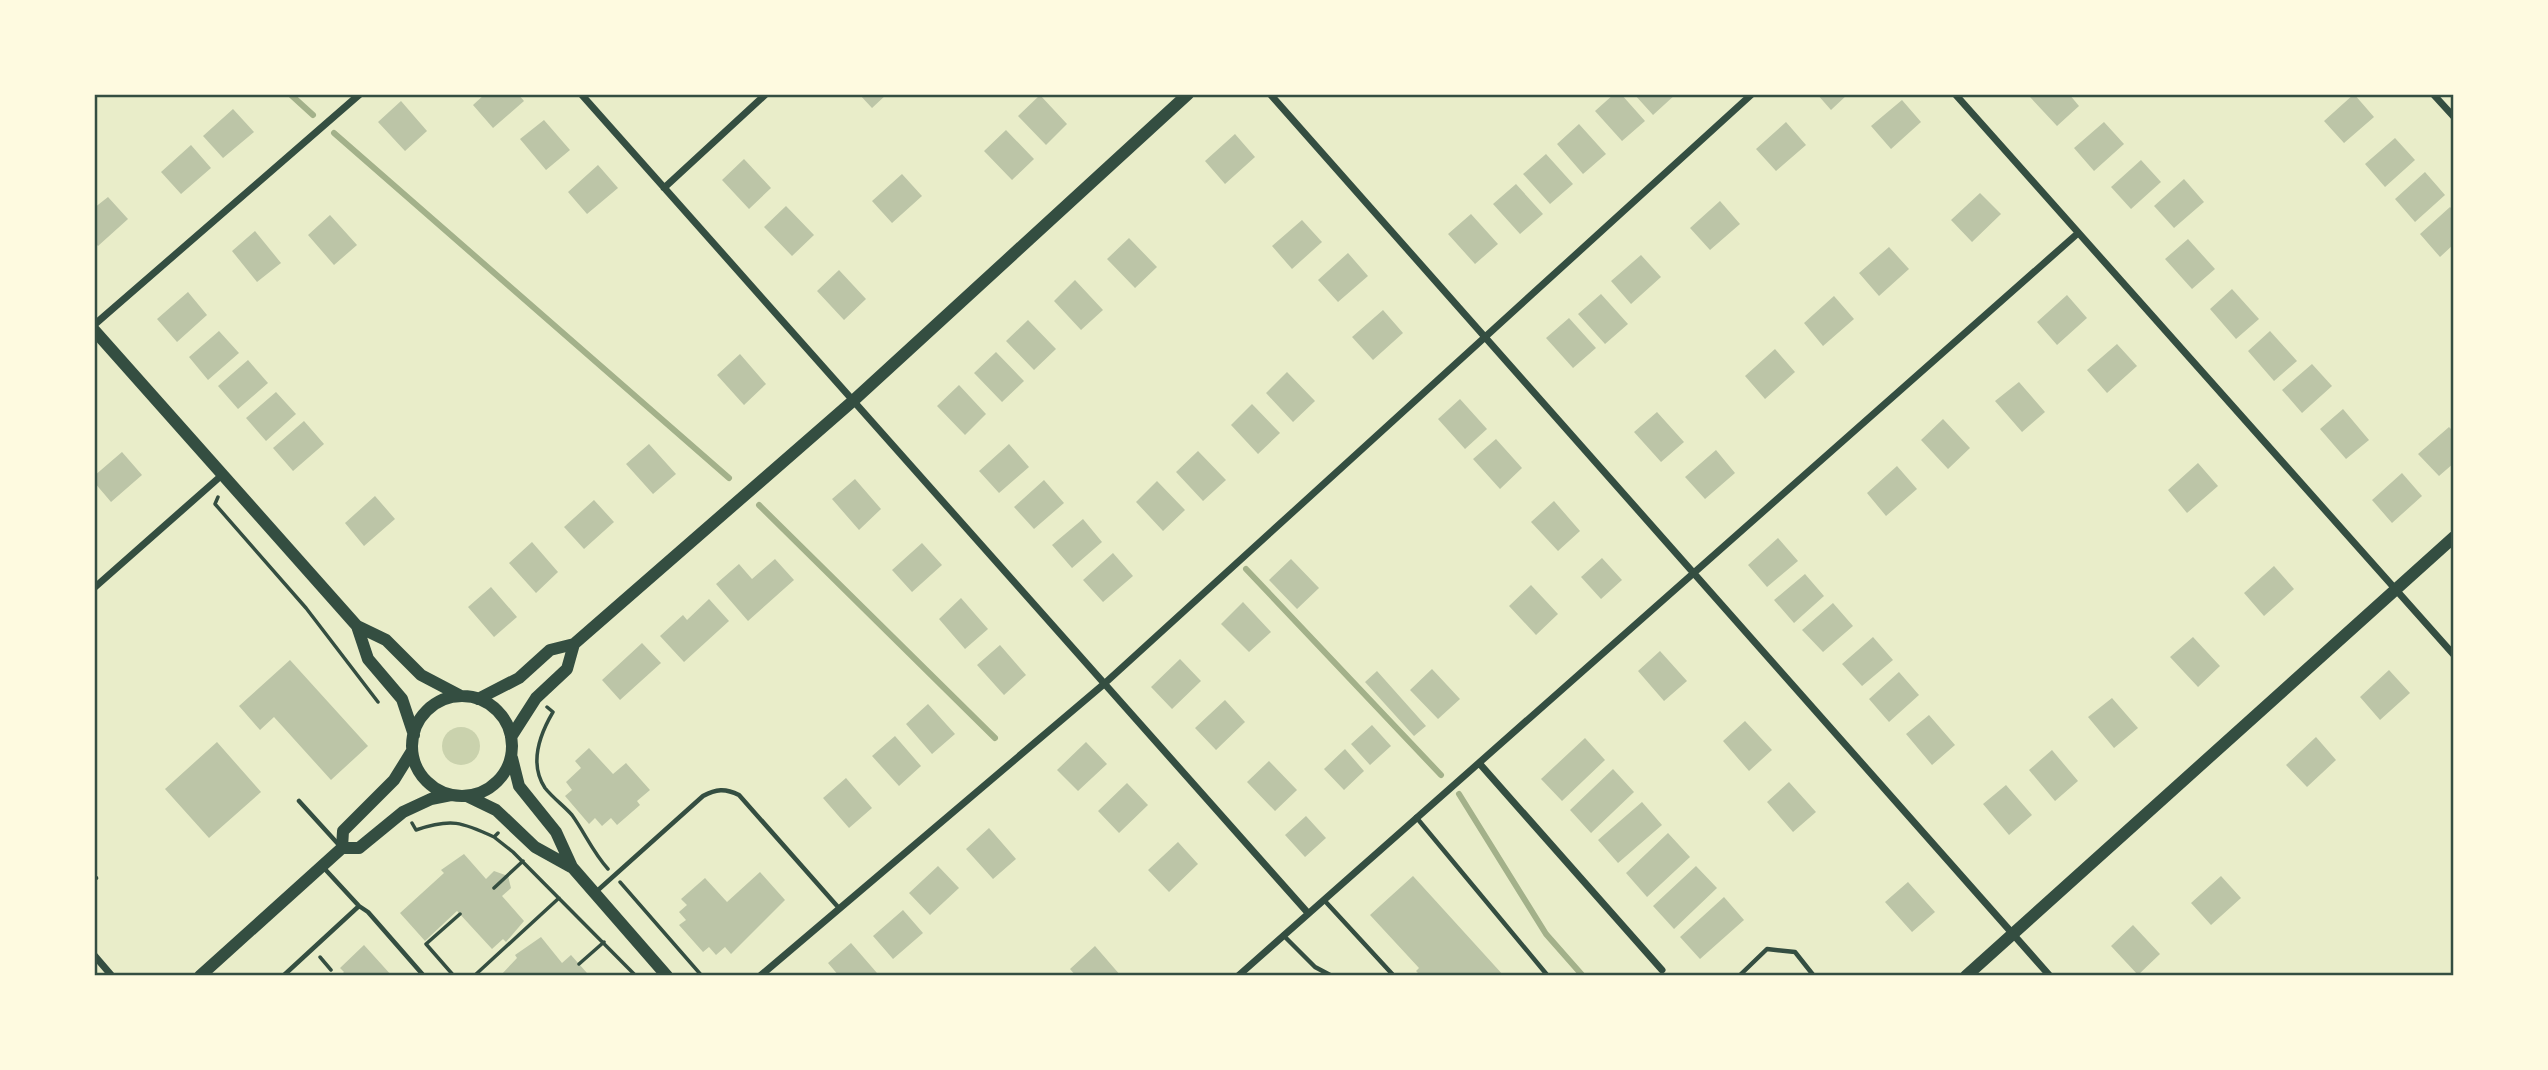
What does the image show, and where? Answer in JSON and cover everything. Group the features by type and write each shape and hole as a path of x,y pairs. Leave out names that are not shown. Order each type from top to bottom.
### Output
{"street":[{"path":"360,94 94,327 357,626 386,640 421,675 461,696 478,699 496,710 511,737 519,786 556,832 572,867 667,975"},
{"path":"581,94 1308,913"},
{"path":"664,188 765,94"},
{"path":"478,699 519,678 550,650 574,644 854,400 1188,94"},
{"path":"1270,94 2050,975"},
{"path":"760,975 838,906 1104,684 1752,94"},
{"path":"1955,94 2454,655"},
{"path":"2433,94 2454,117"},
{"path":"1238,975 2077,234"},
{"path":"94,588 222,475"},
{"path":"1966,975 2454,537"},
{"path":"357,626 368,659 402,699 414,735"},
{"path":"511,737 536,698 567,669 574,644"},
{"path":"342,848 343,831 394,780 412,751 417,725 431,708 450,698 461,696"},
{"path":"412,751 425,779 451,795"},
{"path":"467,796 496,783 512,754"},
{"path":"1479,763 1662,970"},
{"path":"200,975 342,848 359,848 402,812 431,799 451,795 467,796 496,810 535,847 572,867"},
{"path":"94,955 112,975"}],"lane":[{"path":"594,894 703,796 714,790 729,790 739,795 838,906"},
{"path":"299,801 342,848"},
{"path":"1416,817 1548,975"},
{"path":"322,866 359,906 368,912 424,975"},
{"path":"1323,900 1394,975"},
{"path":"283,975 359,906"},
{"path":"1283,935 1315,967 1332,975"},
{"path":"1739,975 1767,949 1795,952 1814,975"}],"path":[{"path":"215,504 306,608 377,702"},
{"path":"544,787 538,768 538,751 542,731 553,712 546,706"},
{"path":"411,822 416,830 437,822 456,822 472,826 494,838 523,861 636,975"},
{"path":"494,838 500,831"},
{"path":"494,888 523,861"},
{"path":"474,975 559,898"},
{"path":"454,975 426,944 460,914"},
{"path":"579,964 604,942"},
{"path":"320,957 331,970"}],"green space":[{"path":"461,727 475,732 480,746 475,760 461,765 447,760 442,746 447,732"}],"building":[{"path":"485,94 518,94 524,101 493,128 473,105"},
{"path":"859,94 887,94 872,108"},
{"path":"1614,94 1621,94 1645,121 1622,141 1595,111"},
{"path":"1634,94 1676,94 1653,115"},
{"path":"1817,94 1848,94 1831,110"},
{"path":"2032,94 2069,94 2079,106 2057,126 2030,97"},
{"path":"2354,94 2374,117 2344,143 2324,121"},
{"path":"1040,95 1067,124 1046,145 1018,116"},
{"path":"1902,100 1921,122 1891,149 1871,126"},
{"path":"401,101 427,131 405,151 378,122"},
{"path":"233,109 254,132 223,158 203,136"},
{"path":"544,120 570,150 546,170 520,139"},
{"path":"1786,122 1806,145 1776,171 1756,149"},
{"path":"2104,122 2124,144 2094,171 2074,148"},
{"path":"1579,124 1606,154 1583,174 1557,144"},
{"path":"1006,130 1034,159 1012,180 984,151"},
{"path":"1235,134 1255,157 1225,184 1205,161"},
{"path":"2395,138 2415,160 2385,187 2365,164"},
{"path":"191,145 211,168 181,194 161,172"},
{"path":"1546,154 1573,184 1550,204 1523,174"},
{"path":"744,159 771,188 749,209 722,180"},
{"path":"2141,160 2161,182 2131,209 2111,187"},
{"path":"598,165 618,188 587,214 568,192"},
{"path":"2425,172 2445,195 2415,222 2395,199"},
{"path":"902,174 922,196 892,223 872,201"},
{"path":"2184,179 2204,202 2174,228 2154,206"},
{"path":"1516,184 1543,214 1520,234 1493,204"},
{"path":"1980,193 2001,214 1972,242 1951,220"},
{"path":"108,197 128,219 98,246 94,242 94,208"},
{"path":"1720,201 1740,224 1710,250 1690,228"},
{"path":"786,206 814,235 792,256 764,227"},
{"path":"2450,207 2454,211 2454,244 2440,257 2420,234"},
{"path":"1471,214 1498,244 1475,264 1448,234"},
{"path":"330,215 357,245 334,265 308,235"},
{"path":"1302,220 1322,242 1292,269 1272,246"},
{"path":"255,231 281,263 257,282 232,251"},
{"path":"1129,238 1157,267 1135,288 1107,259"},
{"path":"2188,239 2215,269 2192,289 2165,259"},
{"path":"1889,247 1909,269 1879,296 1859,273"},
{"path":"1348,253 1368,276 1338,302 1318,280"},
{"path":"1641,255 1661,277 1631,304 1611,281"},
{"path":"839,270 866,299 844,320 817,291"},
{"path":"1075,280 1103,310 1081,330 1054,301"},
{"path":"2232,289 2259,319 2236,339 2210,309"},
{"path":"188,292 207,315 177,342 157,319"},
{"path":"1601,294 1628,324 1605,344 1578,314"},
{"path":"2067,295 2087,318 2057,345 2037,322"},
{"path":"1834,296 1854,319 1823,346 1804,323"},
{"path":"1383,310 1403,333 1373,360 1352,337"},
{"path":"1569,318 1596,348 1573,368 1546,338"},
{"path":"1028,320 1056,349 1034,370 1006,341"},
{"path":"219,331 239,353 208,380 189,357"},
{"path":"2270,331 2297,361 2274,381 2248,351"},
{"path":"2117,344 2137,366 2107,393 2087,370"},
{"path":"1775,349 1795,372 1765,399 1745,376"},
{"path":"996,352 1024,381 1002,402 974,373"},
{"path":"740,354 766,384 744,405 717,375"},
{"path":"248,360 268,383 238,409 218,386"},
{"path":"2312,364 2332,386 2302,413 2282,390"},
{"path":"1287,372 1315,401 1293,422 1266,393"},
{"path":"2019,382 2045,412 2022,432 1995,401"},
{"path":"959,385 986,414 965,435 937,406"},
{"path":"276,392 296,414 266,441 246,418"},
{"path":"1460,399 1487,429 1465,449 1438,419"},
{"path":"1252,404 1280,433 1258,454 1231,425"},
{"path":"2343,409 2369,440 2346,459 2320,429"},
{"path":"1657,412 1684,442 1661,462 1634,432"},
{"path":"1943,419 1970,448 1948,469 1921,440"},
{"path":"304,421 324,444 293,471 273,448"},
{"path":"2449,427 2454,432 2454,463 2439,476 2418,454"},
{"path":"1496,439 1522,468 1500,489 1473,459"},
{"path":"649,444 676,474 653,494 626,464"},
{"path":"1009,444 1029,467 999,493 979,471"},
{"path":"1716,450 1735,473 1705,499 1685,477"},
{"path":"1198,451 1226,480 1203,501 1176,472"},
{"path":"122,452 142,475 111,502 94,482 94,476"},
{"path":"2198,463 2218,486 2187,513 2168,490"},
{"path":"1897,466 1917,489 1886,516 1867,493"},
{"path":"2402,473 2422,496 2392,523 2372,500"},
{"path":"855,479 881,509 859,530 832,499"},
{"path":"1044,480 1064,503 1034,529 1014,507"},
{"path":"1157,481 1185,510 1163,531 1136,502"},
{"path":"375,496 395,519 364,546 345,523"},
{"path":"594,500 614,522 584,549 564,527"},
{"path":"1554,501 1580,531 1558,551 1531,522"},
{"path":"1083,519 1102,542 1072,568 1052,545"},
{"path":"1778,538 1798,561 1767,587 1748,565"},
{"path":"532,542 558,572 536,593 509,563"},
{"path":"922,543 942,565 912,592 892,570"},
{"path":"1113,553 1133,576 1103,602 1083,580"},
{"path":"1602,558 1622,580 1601,599 1581,577"},
{"path":"775,559 794,580 748,621 716,584 739,564 752,579"},
{"path":"1291,559 1319,588 1297,609 1269,580"},
{"path":"2274,566 2294,589 2264,616 2244,593"},
{"path":"1805,574 1824,596 1794,623 1774,600"},
{"path":"1531,585 1558,614 1536,635 1509,606"},
{"path":"491,587 517,617 494,637 468,607"},
{"path":"961,598 988,629 965,649 939,619"},
{"path":"709,599 729,621 684,662 660,636 683,615 687,620"},
{"path":"1243,602 1271,632 1249,652 1221,624"},
{"path":"1833,603 1853,626 1823,652 1802,630"},
{"path":"1873,637 1893,660 1862,686 1842,664"},
{"path":"2193,637 2220,666 2198,687 2170,657"},
{"path":"642,643 661,663 620,700 602,680"},
{"path":"1000,645 1026,675 1004,695 977,665"},
{"path":"1660,651 1687,681 1664,701 1638,671"},
{"path":"1180,659 1201,681 1172,709 1151,687"},
{"path":"290,660 368,746 331,780 274,717 260,730 239,706"},
{"path":"1432,669 1460,699 1438,719 1410,690"},
{"path":"2389,670 2410,693 2380,720 2360,697"},
{"path":"1377,671 1426,726 1414,736 1365,682"},
{"path":"1899,672 1919,695 1889,722 1869,699"},
{"path":"2112,698 2138,728 2114,748 2088,717"},
{"path":"1225,700 1245,722 1216,750 1195,728"},
{"path":"928,704 955,734 932,754 906,724"},
{"path":"1929,715 1955,745 1932,765 1906,734"},
{"path":"1745,721 1772,750 1749,771 1723,741"},
{"path":"1372,725 1391,746 1370,765 1351,744"},
{"path":"895,736 921,766 899,786 872,756"},
{"path":"2316,737 2336,760 2307,787 2286,765"},
{"path":"1585,738 1605,760 1562,801 1541,779"},
{"path":"217,742 261,792 209,838 165,789"},
{"path":"1086,742 1107,764 1078,791 1057,770"},
{"path":"589,748 613,774 626,763 650,790 637,801 640,805 617,825 611,818 602,826 595,818 589,824 565,796 572,790 566,782 581,768 575,761"},
{"path":"1345,749 1364,771 1344,790 1324,769"},
{"path":"2052,750 2078,781 2055,801 2029,770"},
{"path":"1269,761 1297,790 1275,811 1247,782"},
{"path":"1613,769 1634,792 1591,833 1570,810"},
{"path":"846,778 872,808 849,828 823,798"},
{"path":"1789,782 1816,812 1793,832 1767,802"},
{"path":"1127,783 1148,805 1119,833 1098,811"},
{"path":"2006,785 2032,815 2009,835 1983,804"},
{"path":"1642,802 1662,825 1618,863 1598,840"},
{"path":"1306,816 1326,838 1305,857 1285,835"},
{"path":"989,828 1016,859 993,879 966,849"},
{"path":"1668,833 1690,857 1647,897 1626,873"},
{"path":"1178,842 1198,864 1169,892 1148,870"},
{"path":"464,854 486,879 494,871 508,876 511,888 502,896 524,921 506,942 503,939 492,949 457,911 425,941 400,913 444,873 441,870"},
{"path":"938,866 959,888 930,915 909,893"},
{"path":"1696,866 1717,888 1674,929 1653,906"},
{"path":"760,872 785,900 731,954 725,947 716,955 709,947 703,952 679,925 686,920 679,912 687,905 681,899 705,878 727,902"},
{"path":"1413,876 1504,976 1421,976 1416,971 1419,968 1370,915"},
{"path":"2221,876 2241,898 2211,925 2191,903"},
{"path":"1908,882 1935,912 1912,932 1885,902"},
{"path":"1724,897 1744,920 1700,959 1680,937"},
{"path":"903,910 923,933 893,959 873,936"},
{"path":"2133,925 2160,954 2138,975 2111,946"},
{"path":"541,937 562,963 571,955 587,973 500,976 517,958 515,955"},
{"path":"851,943 877,973 874,976 839,976 828,963"},
{"path":"364,945 392,976 340,976 344,972 340,968"},
{"path":"1095,946 1121,976 1076,976 1070,969"}],"waterway":[{"path":"290,94 313,115"},
{"path":"334,133 729,478"},
{"path":"759,505 995,738"},
{"path":"1246,569 1441,775"},
{"path":"1459,794 1546,934 1583,976"}]}
